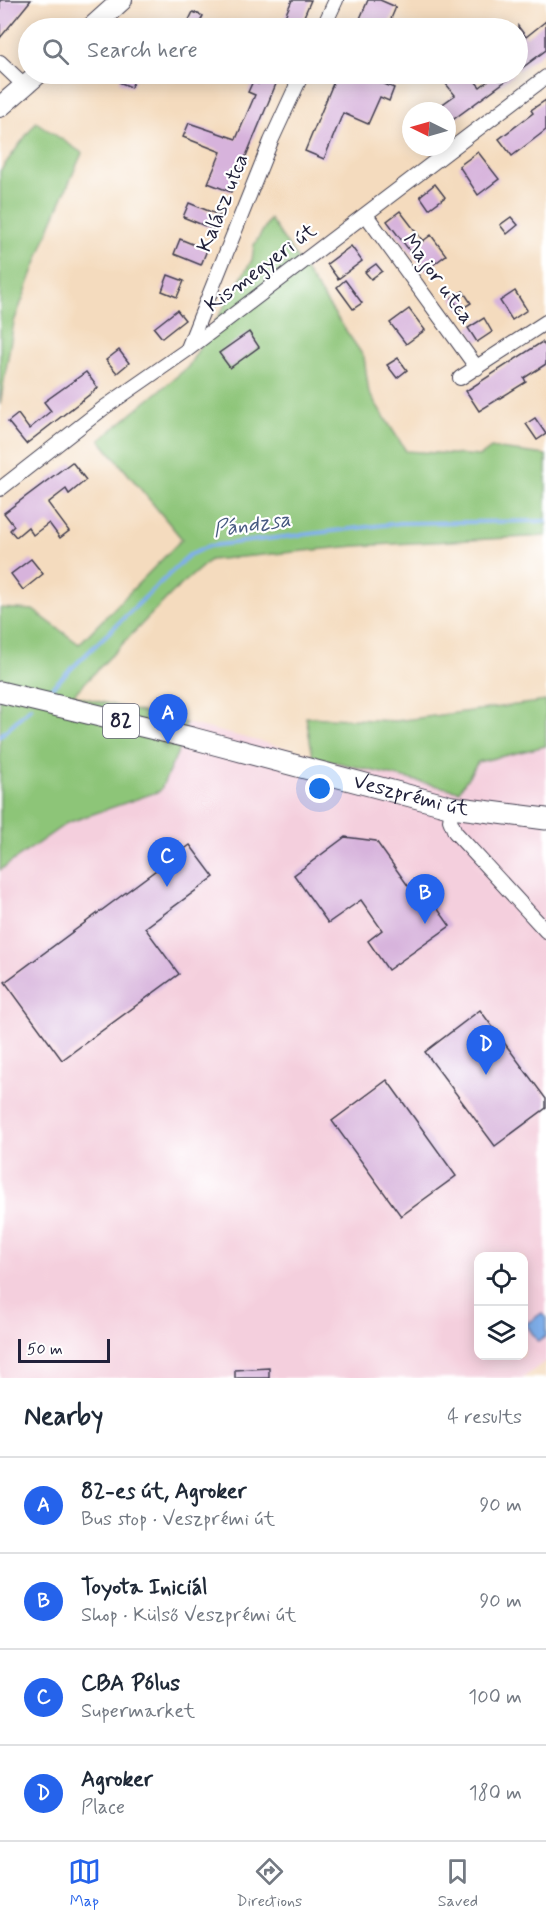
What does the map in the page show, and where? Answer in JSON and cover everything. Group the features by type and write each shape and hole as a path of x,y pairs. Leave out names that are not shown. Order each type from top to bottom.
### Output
{"main road":[{"path":"102,18 122,0"},
{"path":"0,107 25,84"},
{"name":"Veszprémi út","path":"5,693 192,738 452,807 546,819"}],"street":[{"path":"328,18 336,0"},
{"path":"0,62 18,72"},
{"name":"Kismegyeri út","path":"0,489 105,407 187,350 546,77"},
{"name":"Kalász utca","path":"187,350 271,141 297,84"},
{"name":"Major utca","path":"366,215 477,368"},
{"path":"460,378 546,322"},
{"path":"452,807 450,820 455,832 546,931"}],"shaded area":[{"path":"186,723 458,791 478,762 546,746 546,1361 523,1378 0,1378 0,870 67,823 160,791 181,745"}],"green space":[{"path":"36,122 82,153 51,224 14,322 0,405 0,171"},
{"path":"270,219 364,357 369,393 406,451 480,456 491,448 546,455 546,536 356,546 210,560 172,593 73,695 186,723 181,745 160,791 67,823 0,870 0,608 33,610 79,644 182,539 100,440 188,367 252,260 254,245"},
{"path":"546,701 546,746 478,762 459,791 313,757 306,717 396,721"}],"water":[{"path":"542,1313 546,1318 546,1336 538,1342 528,1327 528,1323"}],"building":[{"path":"0,0 31,0 0,38"},
{"path":"292,0 311,0 303,18 284,18"},
{"path":"368,0 380,0 396,7 391,18 360,18"},
{"path":"193,12 203,16 202,18 190,18"},
{"path":"546,21 546,50 528,64 528,35"},
{"path":"252,84 276,84 231,192 208,183 221,152 183,137 189,123 236,139 255,95 248,92"},
{"path":"333,84 384,84 394,88 389,101 380,97 368,124 343,113 324,159 305,151"},
{"path":"446,84 477,84 480,87 484,84 501,84 456,117 456,102 445,102 455,95"},
{"path":"546,100 546,130 512,156 499,139 533,113 531,110"},
{"path":"478,152 499,179 478,195 459,166"},
{"path":"435,184 445,197 429,209 420,196"},
{"path":"189,203 221,216 215,230 183,217"},
{"path":"400,211 423,241 431,235 446,255 425,271 387,221"},
{"path":"511,217 518,225 507,234 500,225"},
{"path":"180,239 207,250 201,265 174,254"},
{"path":"351,246 362,261 338,279 327,264"},
{"path":"376,264 382,271 371,279 365,272"},
{"path":"168,275 184,281 177,297 162,291"},
{"path":"345,280 362,303 353,309 337,287"},
{"path":"463,291 471,303 460,310 452,298"},
{"path":"515,291 527,310 512,320 500,301"},
{"path":"409,309 425,330 406,344 390,323"},
{"path":"177,310 185,320 162,338 154,328"},
{"path":"484,318 492,332 477,342 468,328"},
{"path":"249,332 259,347 230,368 219,353"},
{"path":"542,342 546,347 546,364 524,378 526,382 479,411 466,391"},
{"path":"119,350 129,363 117,373 106,360"},
{"path":"398,358 407,370 397,378 387,365"},
{"path":"86,372 98,388 26,444 8,422 18,414 29,429 51,411 44,402"},
{"path":"535,418 546,434 537,440 526,424"},
{"path":"72,462 86,480 69,494 66,489 48,503 69,531 60,538 49,523 33,535 28,527 16,537 10,530 14,526 4,513"},
{"path":"31,559 43,574 23,590 11,574"},
{"path":"345,837 376,841 411,890 420,884 450,926 388,970 368,941 382,930 361,900 328,923 294,875"},
{"path":"190,845 214,877 145,928 179,974 62,1060 5,982"},
{"path":"480,1010 546,1099 546,1108 495,1146 425,1052"},
{"path":"387,1080 456,1176 401,1216 332,1121"},
{"path":"269,1368 269,1378 235,1378 235,1370"}],"waterway":[{"name":"Pándzsa","path":"43,696 189,555 209,546 400,523 546,521"},
{"name":"Pándzsa","path":"0,736 31,707"}],"place":[{"name":"82-es út, Agroker","path":"168,744"},
{"name":"CBA Pólus","path":"167,887"},
{"name":"Toyota Iniciál","path":"425,924"},
{"name":"Agroker","path":"486,1075"}]}
